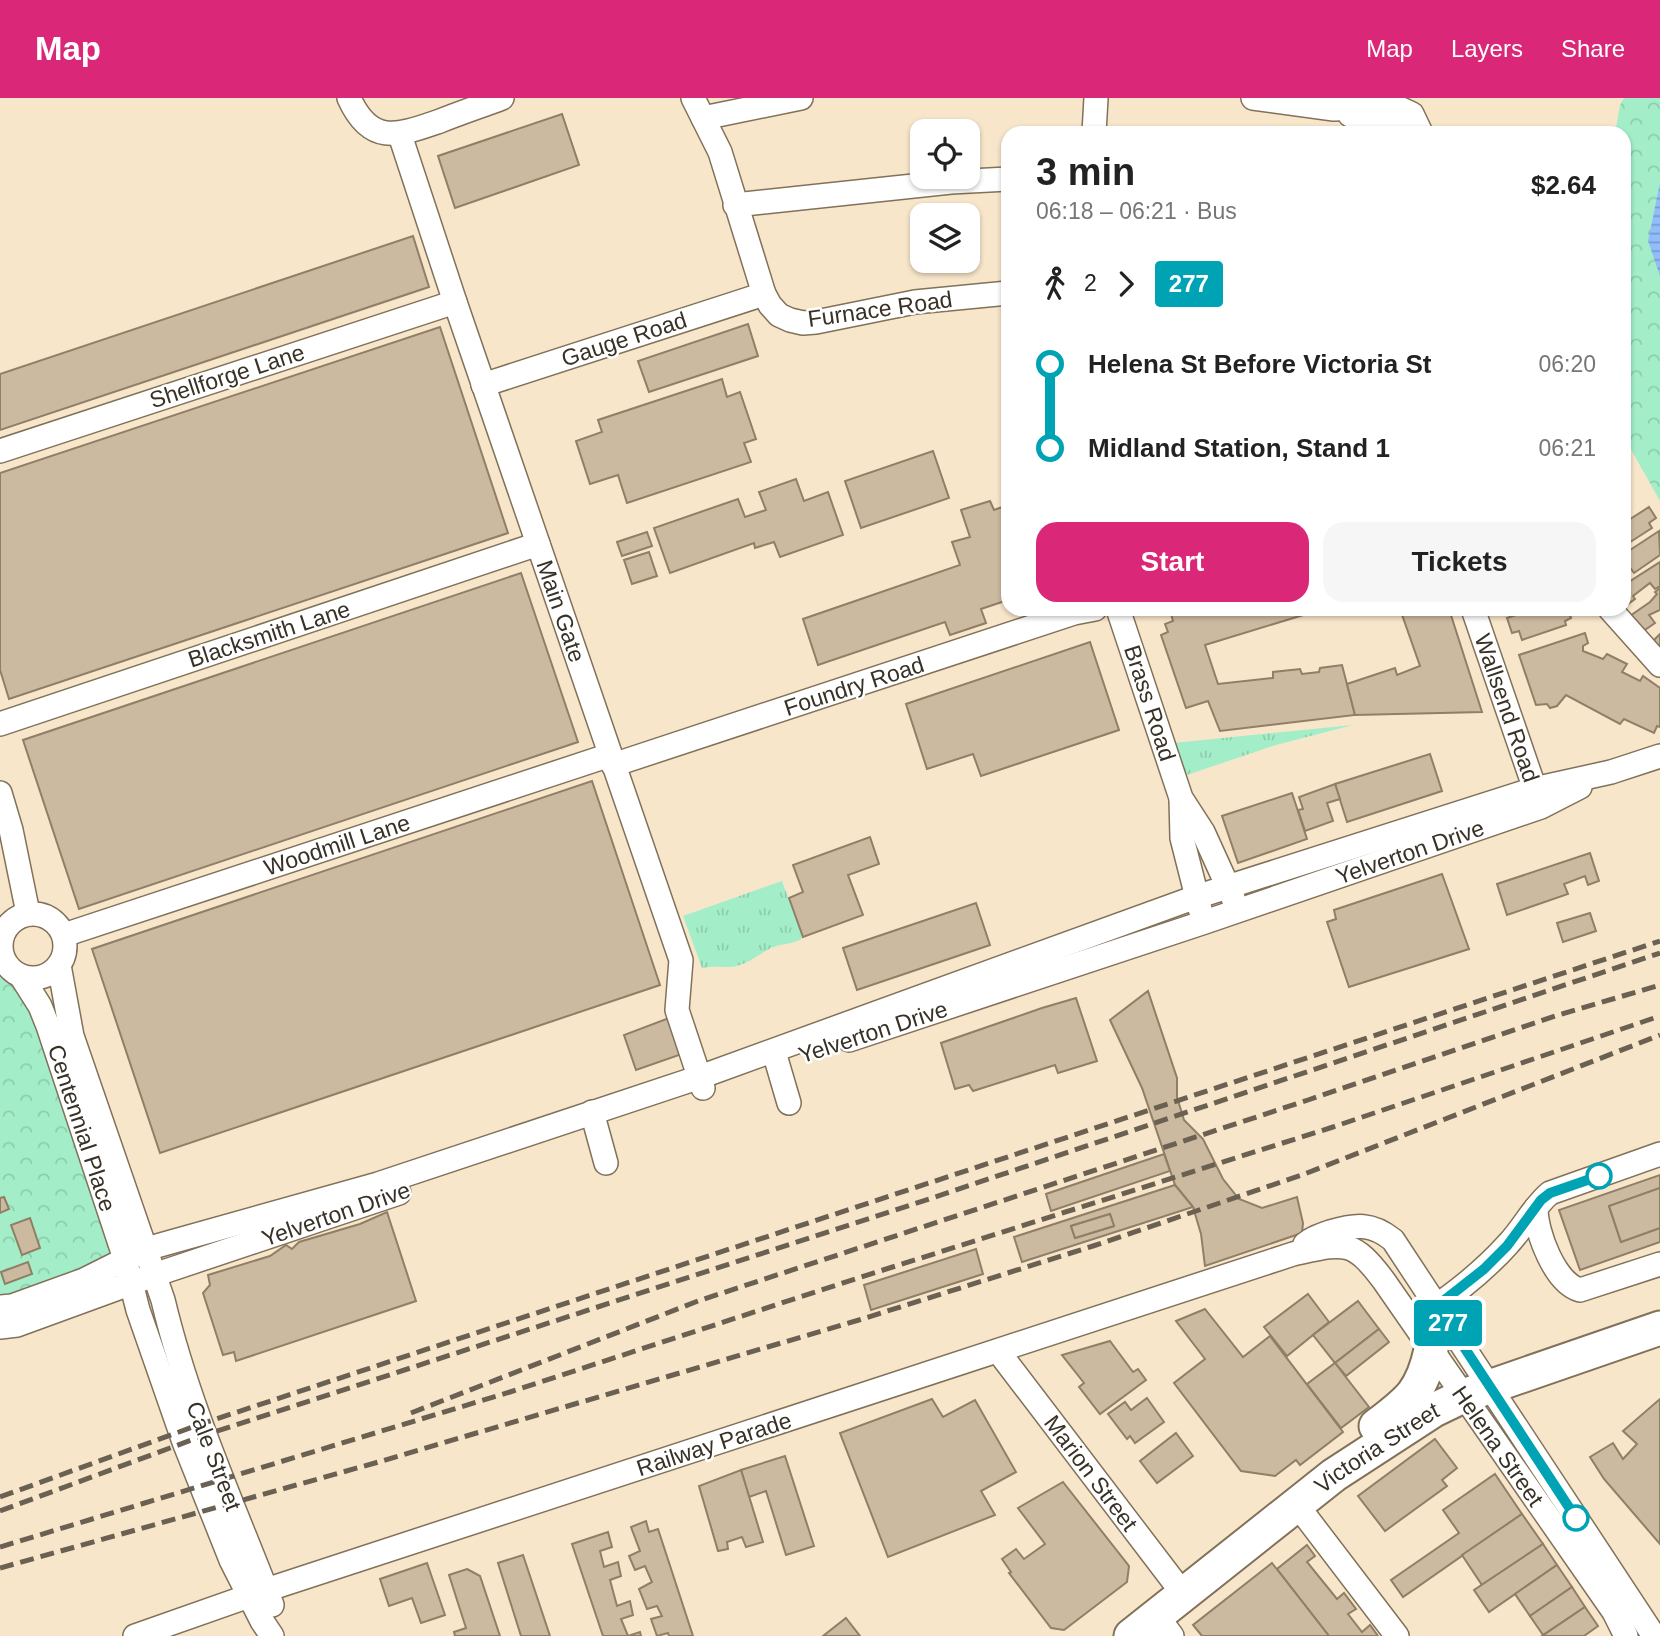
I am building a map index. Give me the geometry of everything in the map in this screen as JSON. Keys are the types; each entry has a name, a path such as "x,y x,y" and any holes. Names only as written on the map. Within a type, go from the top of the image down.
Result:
{"highway":[{"name":"Victoria Street","path":"1131,1636 1164,1626 1184,1595 1334,1475 1418,1420 1476,1391 1660,1328"},
{"path":"1334,1475 1352,1447 1418,1390 1431,1350"}],"street":[{"path":"349,98 361,120 377,131 400,135 502,98"},
{"path":"764,294 720,152 698,108 801,98"},
{"path":"1094,126 1096,98"},
{"path":"1253,98 1334,109 1382,106 1404,109 1412,114 1418,126"},
{"path":"1334,109 1389,126"},
{"name":"Main Gate","path":"400,135 681,960 677,1010 702,1083"},
{"path":"735,205 951,182 1001,179"},
{"name":"Furnace Road","path":"764,294 779,315 803,323 915,302 1001,294"},
{"name":"Gauge Road","path":"483,385 764,294"},
{"name":"Shellforge Lane","path":"0,451 455,302"},
{"name":"Blacksmith Lane","path":"0,724 538,544"},
{"name":"Foundry Road","path":"611,760 1069,616"},
{"name":"Brass Road","path":"1120,616 1181,798 1203,832 1238,911"},
{"name":"Wallsend Road","path":"1475,616 1538,798"},
{"path":"1616,616 1660,665"},
{"name":"Yelverton Drive","path":"0,1307 12,1306 84,1280 135,1254 593,1118 1205,922 1538,798 1660,756"},
{"name":"Woodmill Lane","path":"64,935 611,760"},
{"path":"0,793 12,830 28,914"},
{"name":"Brass Road","path":"1181,798 1182,838 1205,922"},
{"name":"Yelverton Drive","path":"776,1058 1196,897 1538,798"},
{"path":"28,914 54,920 64,935 64,956 60,965 42,977 12,975 1,951 2,934 17,917 28,914"},
{"name":"Centennial Place","path":"60,965 72,1036 135,1254 131,1285"},
{"name":"Centennial Place","path":"12,975 40,1006 135,1254 154,1275"},
{"path":"776,1058 789,1103"},
{"path":"593,1118 606,1163"},
{"name":"Yelverton Drive","path":"0,1326 17,1325 154,1275 320,1220 593,1118"},
{"path":"1413,1322 1484,1269 1507,1246 1550,1193 1660,1154"},
{"path":"1536,1208 1536,1221 1556,1269 1571,1287 1580,1290 1660,1264"},
{"name":"Railway Parade","path":"1293,1254 1308,1240 1354,1225 1377,1228 1393,1240"},
{"name":"Helena Street","path":"1393,1240 1437,1306 1476,1391 1614,1612 1626,1636"},
{"name":"Railway Parade","path":"135,1636 258,1593 1293,1254 1341,1247 1356,1250 1367,1258"},
{"name":"Helena Street","path":"1367,1258 1431,1350 1476,1391 1654,1636"},
{"path":"1384,1281 1409,1264"},
{"name":"Cale Street","path":"154,1275 173,1345 272,1636"},
{"name":"Cale Street","path":"131,1285 152,1355 231,1560 258,1593 279,1636"},
{"name":"Marion Street","path":"998,1351 1184,1595"},
{"path":"1297,1505 1397,1636"}],"green space":[{"path":"1624,98 1660,98 1660,501 1631,449 1631,126 1616,126"},
{"path":"1353,725 1276,745 1175,779 1163,744"},
{"path":"782,881 803,938 771,948 741,965 702,968 683,916"},
{"path":"0,974 16,974 125,1259 0,1307"}],"water":[{"path":"1660,183 1660,276 1648,241"}],"building":[{"path":"562,114 579,165 455,208 438,156"},
{"path":"413,236 429,287 0,430 0,374"},
{"path":"748,324 758,356 649,392 638,361"},
{"path":"440,327 508,533 9,699 0,670 0,473"},
{"path":"722,379 727,397 740,392 756,439 744,443 751,462 627,503 618,475 590,484 576,441 602,432 598,420"},
{"path":"933,451 949,498 861,528 845,481"},
{"path":"796,479 804,501 828,492 843,535 780,557 774,542 755,548 754,543 670,573 654,528 738,499 745,517 766,510 759,492"},
{"path":"990,501 994,510 1001,508 1001,602 981,609 986,623 950,635 945,622 818,665 803,619 960,565 952,542 970,537 961,510"},
{"path":"1649,507 1656,518 1649,523 1652,528 1631,542 1631,519"},
{"path":"1659,531 1660,555 1634,573 1631,569 1631,549"},
{"path":"647,532 652,546 622,556 617,542"},
{"path":"649,552 657,576 632,584 624,560"},
{"path":"1660,562 1660,586 1655,589 1650,583 1633,596 1635,599 1631,602 1631,581"},
{"path":"521,573 578,742 79,909 23,740"},
{"path":"1660,588 1660,610 1649,615 1655,623 1642,632 1630,616 1650,602 1657,594 1655,592"},
{"path":"1172,616 1300,616 1205,645 1218,684 1273,678 1273,672 1300,669 1302,674 1342,665 1355,715 1220,731 1208,701 1186,708 1161,635 1168,632 1165,624 1173,621"},
{"path":"1402,616 1451,616 1482,712 1355,715 1347,684 1395,668 1397,675 1420,666"},
{"path":"1507,618 1571,618 1565,621 1566,625 1522,640 1519,631 1512,633"},
{"path":"1585,633 1588,643 1583,646 1583,651 1603,659 1607,654 1627,664 1622,672 1640,681 1643,676 1660,688 1660,727 1657,726 1654,733 1624,719 1620,724 1566,695 1557,706 1550,708 1547,704 1536,705 1519,655"},
{"path":"1660,634 1660,650 1652,642"},
{"path":"1090,642 1119,730 981,776 973,754 927,769 906,704"},
{"path":"1430,754 1442,791 1347,822 1335,784"},
{"path":"592,781 660,985 160,1153 92,949"},
{"path":"1335,784 1340,799 1327,803 1333,821 1305,831 1298,810 1303,809 1299,797"},
{"path":"1292,793 1307,839 1238,863 1222,816"},
{"path":"870,837 879,864 848,875 863,915 803,937 789,898 803,892 793,865"},
{"path":"1590,853 1599,881 1588,885 1585,876 1564,884 1568,894 1507,915 1497,884"},
{"path":"1442,874 1469,949 1349,987 1327,922 1336,919 1334,910"},
{"path":"976,903 990,945 857,990 843,948"},
{"path":"1590,913 1596,931 1563,942 1557,923"},
{"path":"1148,991 1177,1078 1177,1097 1184,1120 1203,1139 1223,1179 1239,1199 1262,1208 1297,1197 1303,1223 1302,1233 1205,1266 1201,1234 1193,1207 1175,1185 1142,1088 1110,1020"},
{"path":"1076,998 1097,1061 1058,1073 1055,1065 973,1091 969,1085 955,1089 941,1043"},
{"path":"669,1018 682,1054 636,1070 624,1035"},
{"path":"1164,1154 1170,1171 1051,1211 1046,1194"},
{"path":"1660,1175 1660,1188 1609,1206 1621,1242 1660,1228 1660,1242 1580,1270 1559,1210"},
{"path":"1175,1185 1193,1207 1022,1262 1014,1237","holes":["1110,1214 1114,1226 1075,1238 1071,1226"]},
{"path":"1660,1188 1660,1228 1621,1242 1609,1206"},
{"path":"4,1197 9,1209 0,1213 0,1198"},
{"path":"387,1212 416,1301 236,1361 234,1352 223,1355 203,1293 210,1285 208,1275 270,1256 286,1245 292,1249 299,1242 360,1224"},
{"path":"1110,1214 1114,1226 1075,1238 1071,1226"},
{"path":"30,1218 40,1248 22,1255 11,1225"},
{"path":"976,1249 983,1274 871,1310 864,1285"},
{"path":"28,1262 32,1274 5,1284 1,1272"},
{"path":"1308,1294 1329,1322 1287,1356 1264,1327"},
{"path":"1358,1301 1379,1329 1335,1363 1313,1335"},
{"path":"1205,1309 1243,1357 1270,1336 1343,1432 1300,1465 1296,1460 1275,1476 1241,1471 1174,1383 1205,1359 1176,1321"},
{"path":"1379,1329 1389,1342 1346,1376 1335,1363"},
{"path":"1110,1341 1133,1372 1138,1369 1146,1380 1100,1414 1079,1387 1084,1383 1062,1355"},
{"path":"1335,1363 1369,1407 1341,1428 1307,1384"},
{"path":"1147,1398 1164,1422 1135,1443 1130,1436 1127,1439 1108,1414 1125,1402 1131,1410"},
{"path":"932,1399 943,1417 975,1400 1016,1472 981,1491 995,1515 888,1557 840,1433"},
{"path":"1660,1399 1660,1544 1604,1479 1590,1457 1613,1443 1623,1459 1637,1444 1623,1431"},
{"path":"1176,1433 1193,1456 1157,1483 1140,1461"},
{"path":"1435,1439 1457,1468 1442,1480 1447,1486 1385,1531 1358,1496"},
{"path":"785,1456 814,1546 786,1555 766,1491 749,1497 741,1470"},
{"path":"741,1470 763,1542 746,1547 742,1537 727,1542 728,1549 718,1551 699,1486"},
{"path":"1495,1474 1522,1514 1403,1597 1391,1580 1459,1533 1443,1510"},
{"path":"1063,1482 1129,1566 1127,1582 1064,1630 1051,1628 1009,1573 1011,1572 1002,1559 1016,1549 1024,1559 1045,1544 1018,1508"},
{"path":"1522,1514 1543,1544 1482,1585 1462,1555"},
{"path":"646,1521 649,1532 658,1529 693,1636 669,1636 668,1633 657,1636 651,1619 662,1616 657,1606 647,1609 639,1589 652,1582 645,1566 635,1570 629,1556 640,1551 631,1527"},
{"path":"608,1532 612,1547 600,1551 604,1567 618,1562 621,1576 610,1580 617,1606 630,1601 633,1615 621,1619 628,1636 603,1636 572,1544"},
{"path":"1543,1544 1557,1565 1489,1612 1474,1590"},
{"path":"1307,1545 1315,1556 1307,1562 1337,1599 1344,1593 1356,1609 1348,1614 1362,1632 1370,1625 1378,1636 1329,1636 1277,1569"},
{"path":"523,1555 550,1636 521,1636 498,1563"},
{"path":"427,1563 445,1615 421,1623 412,1598 389,1606 380,1579"},
{"path":"1272,1563 1329,1636 1202,1636 1193,1625"},
{"path":"1557,1565 1572,1587 1530,1616 1515,1594"},
{"path":"467,1569 480,1576 500,1636 455,1636 454,1632 466,1628 449,1575"},
{"path":"1572,1587 1585,1607 1543,1635 1530,1616"},
{"path":"1585,1607 1598,1626 1584,1636 1542,1636"},
{"path":"846,1618 860,1636 823,1636"}],"railway":[{"path":"0,1497 201,1424 1660,941"},
{"path":"0,1511 205,1435 932,1198 1660,953"},
{"path":"411,1413 698,1301 1555,1016 1660,985"},
{"path":"0,1547 510,1392 1333,1127 1660,1016"},
{"path":"0,1568 375,1463 859,1320 1093,1246 1302,1175 1660,1035"}],"bus line":[{"name":"277","path":"1576,1518 1437,1306 1484,1269 1507,1246 1541,1200 1550,1193 1599,1176"}]}
